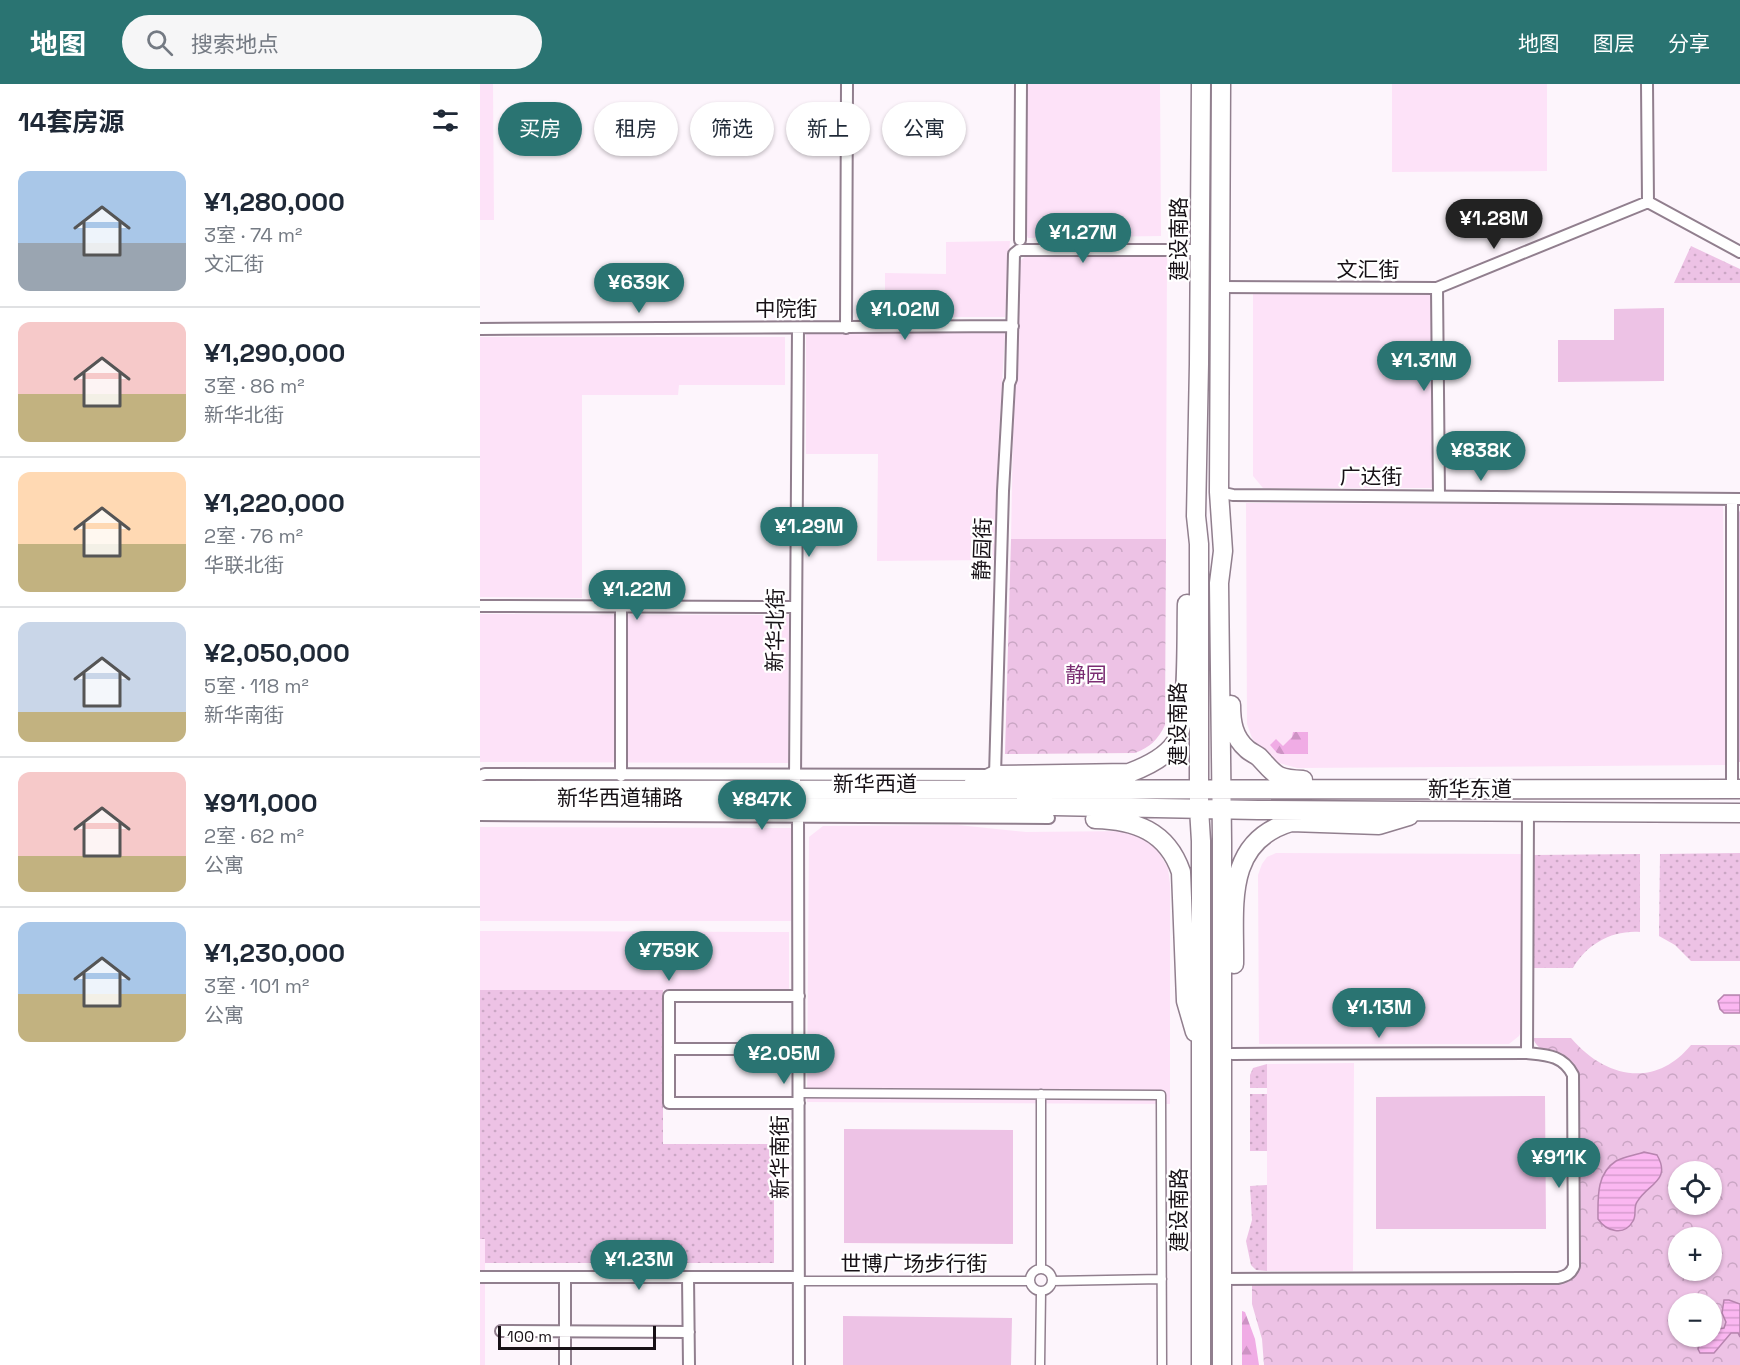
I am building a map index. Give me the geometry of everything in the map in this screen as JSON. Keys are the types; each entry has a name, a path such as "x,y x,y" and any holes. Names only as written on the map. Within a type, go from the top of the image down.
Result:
{"main road":[{"name":"建设南路","path":"1201,84 1196,516 1199,544 1201,841 1201,1365"},
{"name":"建设南路","path":"1221,84 1219,492 1223,550 1220,583 1222,1365"},
{"path":"968,788 995,775 1129,773 1148,766 1175,744 1184,719 1188,575 1196,516"},
{"path":"1223,550 1232,599 1231,717 1234,733 1241,743 1257,755 1271,772 1281,778 1364,781 1394,789"},
{"name":"新华西道","path":"480,806 968,788 1199,789"},
{"name":"新华东道","path":"1199,789 1736,789"},
{"name":"新华西道","path":"480,790 796,796 1009,806 1199,808"},
{"path":"1009,806 1048,818 1117,820 1133,823 1161,839 1177,859 1181,872 1186,1001 1201,1051"},
{"name":"新华东道","path":"1199,808 1740,813"},
{"path":"1222,1084 1232,1054 1236,885 1240,867 1248,850 1279,825 1291,822 1379,825 1427,811"}],"street":[{"path":"846,328 847,84"},
{"path":"1020,240 1021,84"},
{"path":"1647,84 1648,202 1740,252"},
{"name":"文汇街","path":"1220,287 1437,288 1648,202"},
{"path":"1013,326 1014,254 1019,250 1200,250"},
{"path":"1437,288 1439,496"},
{"name":"中院街","path":"480,329 1013,326"},
{"name":"静园街","path":"995,775 1003,491 1013,326"},
{"name":"新华北街","path":"796,796 794,607 798,328"},
{"name":"广达街","path":"1219,492 1233,495 1736,499"},
{"path":"1736,499 1736,789"},
{"path":"480,606 794,607"},
{"path":"621,607 621,776"},
{"name":"新华西道辅路","path":"480,776 484,774 621,776 796,796 1048,818"},
{"name":"新华西道辅路","path":"480,815 796,796 995,775"},
{"name":"新华南街","path":"796,796 799,996 799,1365"},
{"path":"1527,1053 1528,811"},
{"path":"799,996 669,996 669,1103 1041,1094 1161,1095 1162,1365"},
{"path":"669,1049 799,1049"},
{"path":"1222,1279 1565,1277 1574,1266 1573,1075 1569,1066 1560,1059 1527,1053 1232,1054"},
{"path":"1041,1094 1041,1269"},
{"path":"1041,1269 1050,1274 1052,1281 1050,1287 1041,1292 1034,1290 1029,1281 1032,1272 1041,1269"},
{"path":"480,1276 799,1279"},
{"path":"565,1277 565,1365"},
{"path":"688,1277 689,1365"},
{"name":"世博广场步行街","path":"799,1279 1029,1281"},
{"path":"1052,1281 1162,1279"},
{"path":"1041,1292 1041,1365"},
{"path":"501,1331 689,1332"}],"shaded area":[{"path":"480,84 493,84 494,220 480,220"},
{"path":"1025,84 1160,84 1161,236 1028,238 1024,228"},
{"path":"1392,84 1547,84 1547,171 1392,172"},
{"path":"1010,241 1005,317 885,317 885,273 946,274 946,242"},
{"path":"1167,253 1166,539 1011,539 1014,376 1020,261 1028,254"},
{"path":"1253,292 1435,292 1435,488 1263,488 1253,476"},
{"path":"806,333 1005,333 999,434 997,560 877,561 878,454 806,454"},
{"path":"480,337 785,337 785,385 679,385 678,395 582,395 582,598 480,597"},
{"path":"1246,503 1723,505 1726,765 1297,768 1279,763 1262,750 1252,738 1247,724"},
{"path":"480,614 789,615 788,763 480,762"},
{"path":"958,825 1026,832 1128,831 1136,832 1155,846 1168,868 1170,884 1170,1104 807,1102 809,837 823,826"},
{"path":"480,827 792,828 791,921 480,921"},
{"path":"1276,853 1521,854 1522,1029 1519,1036 1509,1044 1259,1044 1258,875 1267,857"},
{"path":"480,931 789,932 789,991 480,990"},
{"path":"1724,995 1740,995 1740,1013 1724,1013 1720,1009 1718,1001"},
{"path":"1354,1063 1353,1271 1267,1271 1267,1064"},
{"path":"1644,1152 1657,1155 1662,1171 1660,1177 1637,1202 1634,1219 1629,1226 1620,1231 1610,1229 1598,1219 1598,1195 1605,1173 1616,1161"},
{"path":"480,1239 485,1239 485,1365 480,1365"},
{"path":"1724,1300 1740,1304 1740,1337 1738,1333 1731,1333 1722,1344 1722,1328 1726,1322 1722,1313"},
{"path":"1699,1347 1719,1347 1714,1353 1700,1353"}],"green space":[{"path":"1691,246 1740,269 1740,283 1674,283"},
{"path":"1664,308 1664,381 1558,382 1558,340 1614,340 1614,309"},
{"path":"1740,510 1740,762 1739,762 1737,517"},
{"name":"静园","path":"1011,539 1166,539 1165,725 1156,739 1145,748 1135,753 1005,754"},
{"path":"1293,732 1308,732 1308,754 1281,754 1270,745 1276,739 1283,746 1292,737"},
{"path":"1740,853 1740,961 1691,961 1675,945 1659,936 1660,854"},
{"path":"1640,854 1640,932 1620,933 1601,940 1585,952 1573,968 1533,968 1533,855"},
{"path":"480,990 663,990 663,1144 774,1144 774,1263 485,1263 485,1239 480,1239"},
{"path":"1533,1038 1571,1038 1584,1052 1614,1069 1630,1073 1646,1073 1662,1068 1677,1059 1691,1045 1740,1045 1740,1365 1264,1365 1262,1339 1252,1304 1252,1285 1561,1284 1569,1281 1578,1271 1578,1073 1565,1057 1538,1046"},
{"path":"1267,1064 1267,1088 1250,1088 1250,1075 1253,1068"},
{"path":"1250,1094 1267,1094 1267,1151 1250,1151"},
{"path":"1545,1096 1546,1229 1376,1229 1376,1097"},
{"path":"844,1129 1013,1130 1013,1244 844,1243"},
{"path":"1267,1185 1267,1271 1256,1270 1251,1265 1246,1241 1252,1220 1250,1186"},
{"path":"1242,1311 1245,1312 1255,1339 1259,1365 1242,1365"},
{"path":"843,1316 1012,1318 1011,1365 843,1365"}]}
